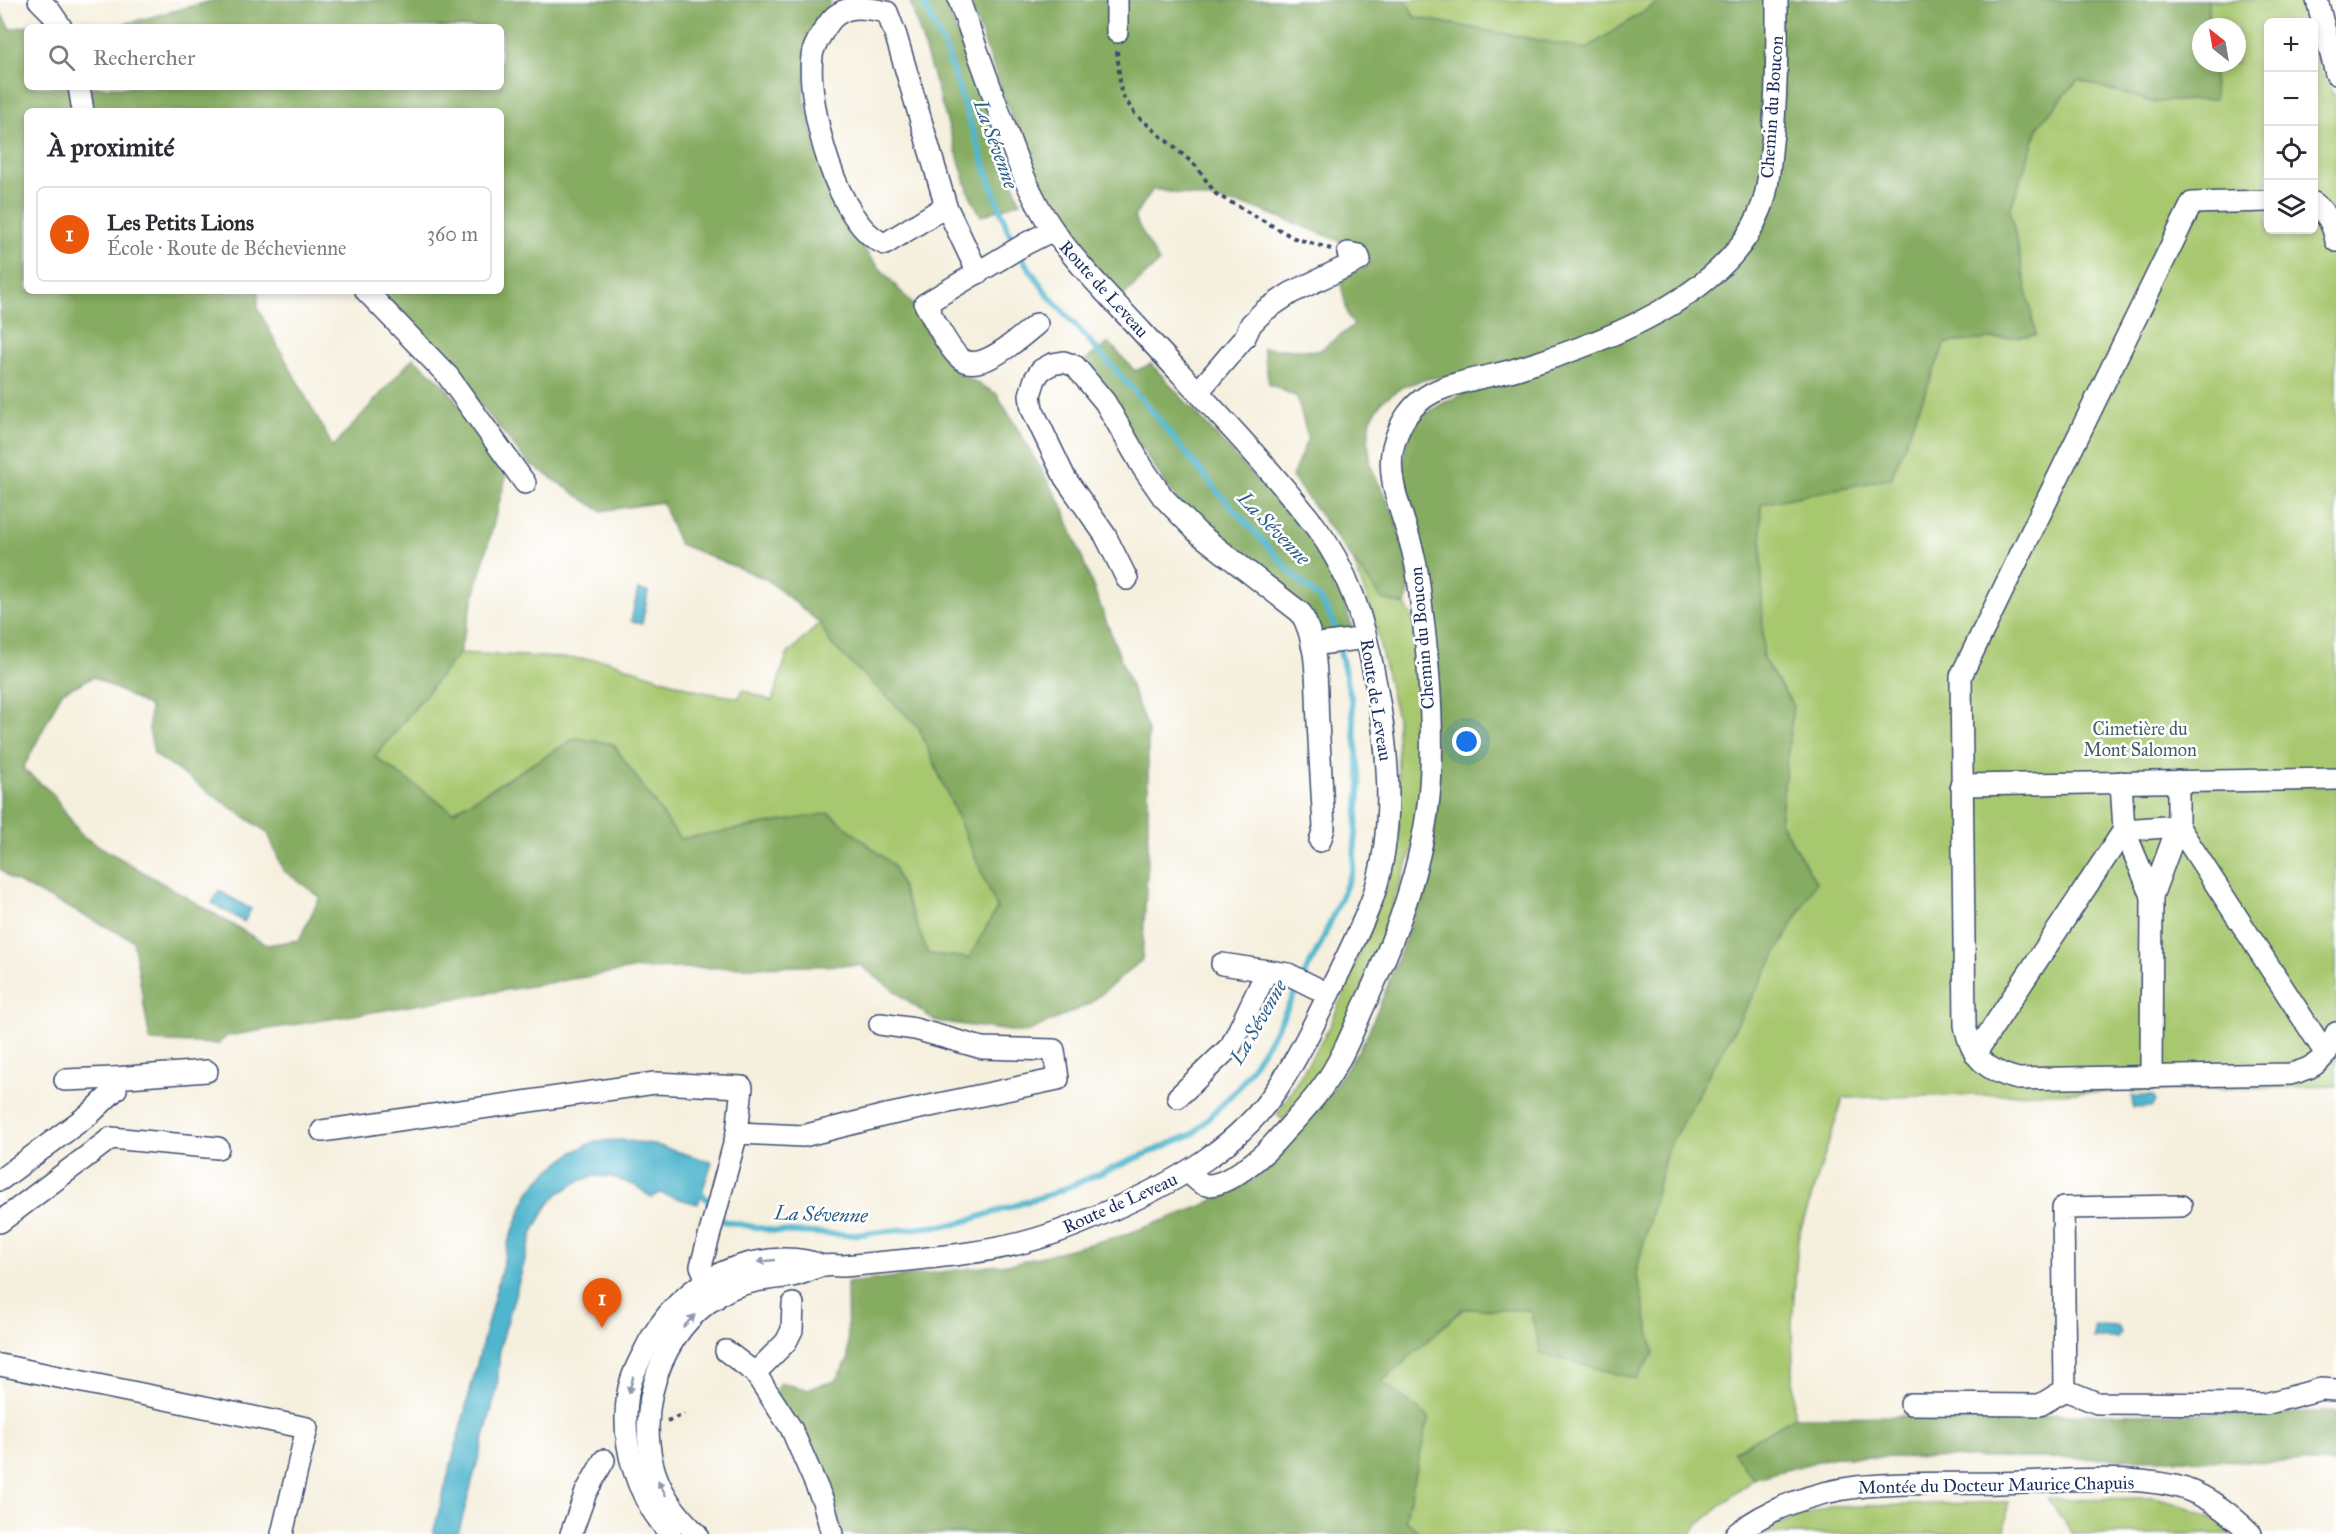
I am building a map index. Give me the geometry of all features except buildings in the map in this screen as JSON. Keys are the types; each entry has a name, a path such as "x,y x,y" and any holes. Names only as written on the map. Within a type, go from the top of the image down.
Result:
{"street":[{"path":"39,0 50,10 59,24"},
{"name":"Route de Leveau","path":"711,1290 731,1269 763,1260 807,1259 831,1266 958,1255 1025,1242 1084,1223 1189,1172 1232,1138 1262,1108 1294,1060 1319,990 1373,896 1386,834 1387,761 1383,718 1360,639 1348,580 1317,529 1198,392 1096,282 1053,230 1029,190 959,0"},
{"path":"1117,0 1117,32"},
{"name":"Chemin du Boucon","path":"1189,1172 1198,1182 1207,1185 1220,1182 1240,1172 1267,1151 1321,1089 1346,1046 1377,979 1404,911 1422,844 1431,770 1428,680 1422,604 1415,558 1392,476 1392,452 1399,427 1413,407 1433,393 1520,368 1604,339 1672,306 1715,273 1743,241 1760,212 1768,183 1775,120 1777,0"},
{"path":"2317,0 2336,74"},
{"path":"946,206 885,244 868,234 859,225 841,196 828,158 814,97 812,55 825,29 837,14 855,7 886,12 896,36 946,206 978,273"},
{"path":"80,90 82,108"},
{"path":"2264,201 2192,203 1961,676 1965,1025 1968,1041 1976,1054 1996,1074 2018,1079 2290,1074 2308,1070 2326,1054 2336,1033"},
{"path":"2318,207 2324,211 2332,224 2336,241"},
{"path":"1037,324 987,361 971,363 960,359 925,304 1006,255 1053,230"},
{"path":"1198,392 1245,337 1251,324 1264,311 1291,292 1360,260 1358,255 1348,253"},
{"path":"369,294 448,376 525,483"},
{"path":"1127,579 1105,535 1065,478 1032,409 1030,394 1035,379 1041,370 1052,364 1064,362 1075,366 1105,402 1143,468 1163,497 1198,533 1301,613 1311,635 1320,645 1316,685 1324,828 1320,841"},
{"path":"1320,645 1360,639"},
{"path":"1961,785 2336,779"},
{"path":"2151,1077 2152,896 2178,826 2178,781"},
{"path":"2121,782 2124,830 2152,896"},
{"path":"2124,830 2178,826"},
{"path":"2178,826 2326,1054"},
{"path":"1976,1054 2124,830"},
{"path":"1222,964 1278,973 1319,990"},
{"path":"1178,1097 1231,1046 1278,973"},
{"path":"737,1133 803,1136 882,1116 1058,1079 1054,1050 982,1048 915,1029 880,1024"},
{"path":"65,1080 207,1071"},
{"path":"0,1180 91,1113 116,1089 114,1078"},
{"path":"322,1131 655,1083 742,1087 737,1133 727,1163 701,1266 711,1290"},
{"path":"0,1222 111,1138 218,1148"},
{"path":"2065,1390 2063,1208 2181,1206"},
{"path":"670,1534 645,1501 636,1480 626,1425 628,1392 634,1373 658,1326 676,1304 711,1290"},
{"path":"697,1534 670,1503 658,1479 651,1460 649,1424 655,1382 662,1359 674,1338 711,1290"},
{"path":"755,1373 786,1342 792,1330 793,1304"},
{"path":"726,1351 755,1373 791,1428 823,1501 832,1534"},
{"path":"0,1365 307,1428 282,1534"},
{"path":"2065,1390 2097,1403 2265,1404 2321,1389 2336,1390"},
{"path":"1911,1404 2040,1405 2065,1390"},
{"path":"571,1534 586,1492 604,1460"},
{"name":"Montée du Docteur Maurice Chapuis","path":"1736,1534 1773,1511 1809,1498 1856,1487 2105,1480 2177,1486 2223,1509 2252,1534"}],"path":[{"path":"1117,32 1121,93 1142,122 1195,165 1216,194 1294,238 1348,253"},
{"path":"672,1421 684,1413"}],"green space":[{"path":"215,0 831,0 809,52 803,94 833,205 869,256 920,313 953,370 997,394 1062,505 1148,731 1148,854 1142,960 1089,1004 1025,1033 935,1021 860,965 633,969 227,1036 218,1044 150,1041 133,940 11,879 0,869 0,11 10,29 24,27 24,90 69,90 71,108 24,108 24,294 258,294 258,309 333,447 413,358 445,385 502,466 506,477 459,653 375,757 453,812 576,738 613,744 680,839 829,813 893,865 928,954 969,958 997,908 918,726 831,644 820,623 766,579 679,544 662,502 601,511 527,462 443,359 380,294 504,294 504,108 94,108 89,90 504,90 504,24 124,24","holes":["94,677 150,707 149,728 154,754 268,833 283,870 320,897 299,940 267,945 82,836 52,793 23,769 62,692"]},
{"path":"908,0 945,0 1020,202 981,216 969,193"},
{"path":"969,0 1406,0 1414,17 1586,49 1662,0 2208,0 2209,18 2192,18 2192,72 2213,72 2215,99 2152,102 2078,80 2039,125 2010,210 2036,335 1945,343 1891,478 1761,504 1763,659 1793,705 1780,822 1816,882 1667,1150 1636,1272 1654,1353 1636,1379 1541,1354 1530,1310 1462,1309 1382,1382 1429,1417 1405,1520 1421,1534 843,1534 834,1499 810,1442 774,1395 780,1383 807,1389 835,1381 848,1360 847,1283 1016,1263 1124,1235 1202,1206 1255,1179 1281,1154 1332,1090 1365,1040 1420,899 1432,853 1438,775 1412,511 1403,465 1412,429 1426,413 1449,400 1477,389 1488,370 1427,379 1404,386 1382,401 1371,419 1368,441 1371,467 1396,519 1411,585 1405,605 1382,599 1292,477 1308,438 1297,397 1269,384 1263,348 1319,351 1354,325 1348,316 1340,279 1370,265 1366,251 1253,207 1153,189 1134,217 1159,262 1123,296 1084,253 1031,171"},
{"path":"1406,0 1662,0 1586,49 1414,17"},
{"name":"Cimetière du Mont Salomon","path":"2208,0 2307,0 2309,18 2264,18 2264,234 2318,234 2318,64 2336,101 2336,1086 1843,1098 1798,1238 1792,1324 1794,1417 1733,1452 1753,1479 1697,1526 1691,1534 1421,1534 1405,1520 1428,1417 1381,1382 1463,1309 1531,1310 1654,1353 1636,1272 1667,1150 1816,882 1780,822 1793,705 1763,659 1761,503 1891,478 1945,343 2036,335 2010,210 2039,125 2078,80 2152,102 2214,99 2212,72 2246,72 2246,18 2209,18"},
{"path":"1109,343 1135,371 1151,364 1318,547 1340,591 1353,630 1323,635 1298,603 1185,512 1083,362"},
{"path":"1353,560 1382,599 1405,605 1413,619 1425,753 1415,841 1386,926 1346,1030 1312,1083 1283,1120 1277,1115 1330,1027 1390,875 1399,830 1397,718 1373,616"},
{"path":"820,623 831,644 918,726 997,908 969,958 928,954 893,865 829,814 680,839 613,744 575,738 453,812 375,757 459,653 606,660 698,691 739,698 743,690 772,701 787,655"},
{"path":"2336,1412 2336,1464 2183,1459 1834,1457 1753,1479 1733,1452 1794,1417"},
{"path":"2155,1498 2206,1515 2216,1520 2232,1534 2073,1534 2048,1499"},
{"path":"2008,1502 2005,1534 1762,1534 1780,1523 1829,1507"}],"water":[{"path":"638,590 648,592 642,624 631,621"},
{"path":"219,891 251,909 244,922 212,903"},
{"path":"2132,1096 2153,1096 2156,1101 2153,1107 2133,1108"},
{"path":"621,1140 653,1144 712,1162 698,1204 659,1193 652,1198 636,1186 612,1177 594,1176 579,1181 559,1193 547,1206 533,1232 500,1347 497,1389 458,1534 433,1534 509,1240 530,1190 547,1172 574,1152 595,1141"},
{"path":"2094,1325 2118,1326 2121,1333 2117,1338 2094,1338"}],"waterway":[{"name":"La Sévenne","path":"719,1216 723,1221 775,1231 851,1235 957,1224 1054,1193 1193,1134 1239,1087 1278,1026 1322,941 1353,870 1360,782 1351,698 1333,621 1320,599 1290,571 1218,492 1140,397 1048,295 1024,261 1008,230 946,51 922,0"},
{"name":"La Sévenne","path":"697,1187 711,1205"}],"place":[{"name":"Les Petits Lions","path":"602,1328"}]}
